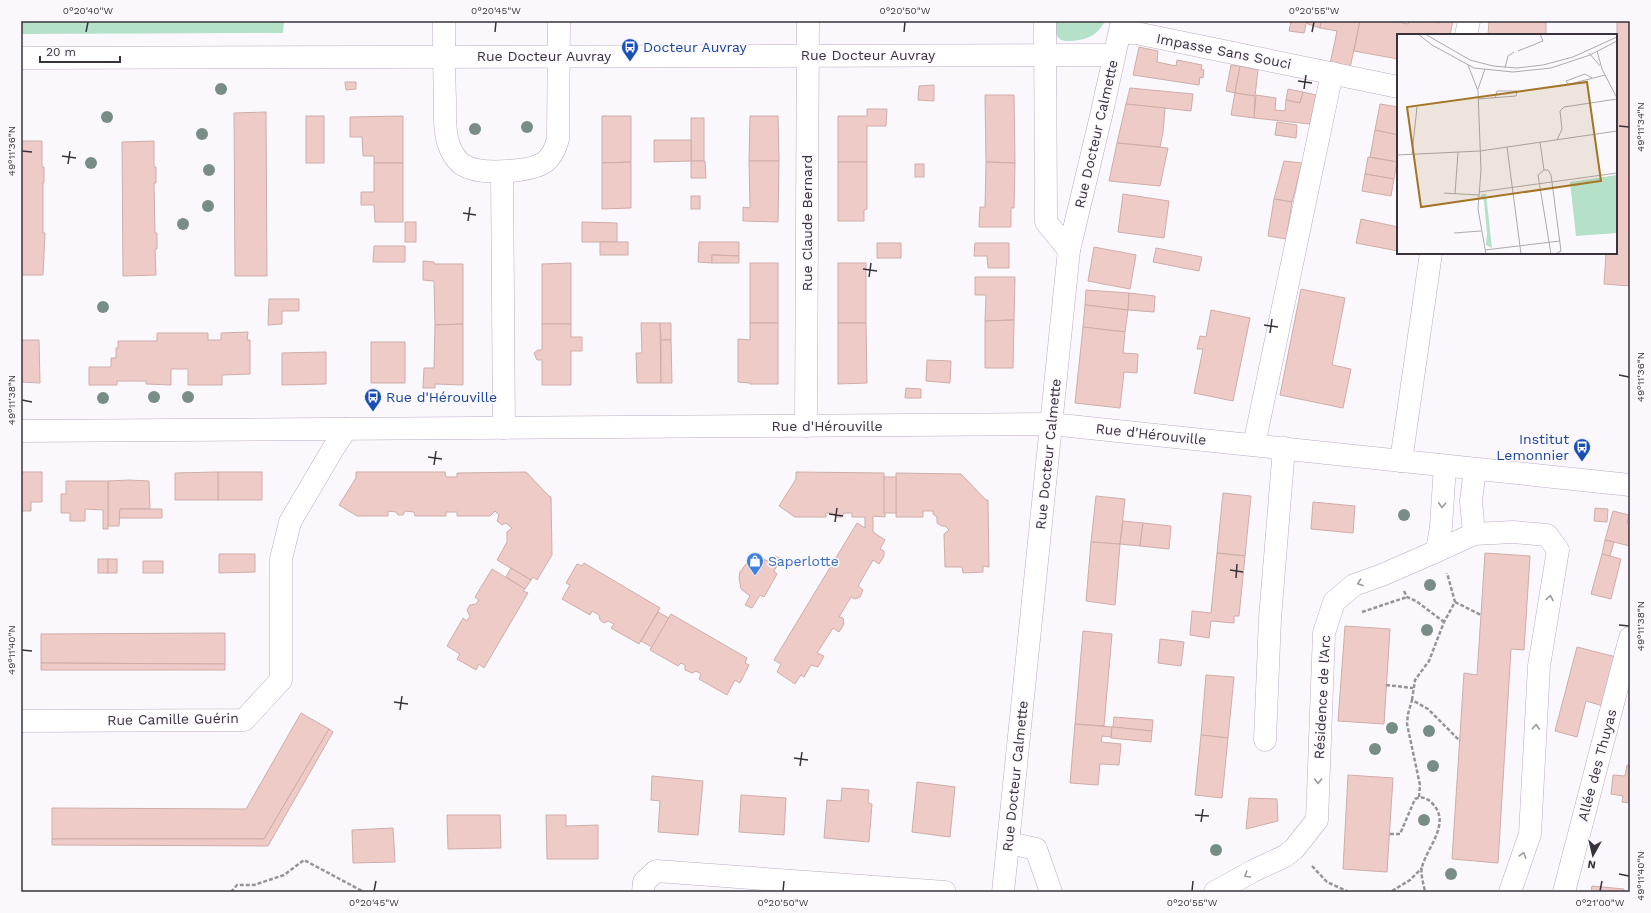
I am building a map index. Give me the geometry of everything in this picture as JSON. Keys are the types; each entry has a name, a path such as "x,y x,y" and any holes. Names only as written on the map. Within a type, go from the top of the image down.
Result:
{"street":[{"path":"444,21 445,117 448,145 452,153 462,164 478,170 502,172 530,168 546,162 555,152 558,139 559,21"},
{"name":"Rue Claude Bernard","path":"806,426 808,21"},
{"path":"1045,21 1046,222 1070,250"},
{"path":"1466,34 1469,21"},
{"name":"Rue Docteur Calmette","path":"1003,892 1070,250 1121,27"},
{"name":"Impasse Sans Souci","path":"1121,27 1136,34 1397,87"},
{"name":"Rue Docteur Auvray","path":"21,58 1114,55"},
{"path":"1254,445 1332,73"},
{"path":"502,172 504,428"},
{"path":"1401,461 1431,254"},
{"name":"Rue d'Hérouville","path":"21,431 1051,424 1630,485"},
{"name":"Rue Camille Guérin","path":"21,721 244,720 281,680 281,559 290,522 346,429"},
{"path":"1265,740 1270,618 1284,448"},
{"path":"1441,550 1444,466"},
{"path":"1475,469 1471,501 1474,534 1513,532 1548,535 1558,550 1539,666 1530,834 1510,892"},
{"name":"Résidence de l'Arc","path":"1215,892 1253,871 1285,856 1294,849 1317,820 1324,633 1334,602 1354,585 1441,550 1474,534"},
{"name":"Allée des Thuyas","path":"1564,892 1630,638"},
{"path":"1009,843 1036,850 1050,892"},
{"path":"643,892 644,882 656,871 851,889 945,892"}],"path":[{"path":"1419,797 1420,785 1407,724 1408,714 1415,680 1429,661 1444,622 1455,602 1441,550"},
{"path":"1402,566 1402,588 1407,597 1416,601 1444,622"},
{"path":"1329,617 1343,619 1407,597"},
{"path":"1455,602 1481,615"},
{"path":"1386,685 1413,688"},
{"path":"1412,700 1428,709 1460,741"},
{"path":"1385,892 1392,892 1410,880 1422,868 1440,823 1439,814 1426,798 1419,797 1415,799 1411,806 1400,834 1390,834"},
{"path":"1294,849 1327,882 1349,892"},
{"path":"231,892 237,885 254,885 284,875 304,860 364,892"},
{"path":"1422,868 1425,892"}],"green space":[{"path":"21,21 284,21 283,33 21,34"},
{"path":"1054,21 1105,21 1099,30 1091,36 1082,40 1064,41 1061,40 1054,32"}],"building":[{"path":"1291,21 1308,21 1304,33 1289,31"},
{"path":"1308,21 1321,21 1320,28 1308,24"},
{"path":"1321,21 1360,21 1350,68 1330,64 1337,31 1320,28"},
{"path":"1360,21 1398,21 1408,24 1409,21 1430,21 1439,23 1440,21 1453,21 1450,34 1397,34 1397,59 1354,51"},
{"path":"1489,21 1546,21 1546,34 1488,34"},
{"path":"1617,21 1630,21 1630,286 1604,284 1606,254 1617,254"},
{"path":"1139,47 1158,51 1157,62 1176,66 1177,60 1202,65 1201,69 1204,70 1203,78 1200,77 1199,85 1133,75"},
{"path":"1231,65 1240,66 1235,93 1226,91"},
{"path":"1240,66 1258,70 1255,96 1235,93"},
{"path":"345,82 356,82 356,89 346,90"},
{"path":"934,85 934,101 918,100 919,86"},
{"path":"1130,88 1193,94 1191,111 1126,104"},
{"path":"1288,89 1303,92 1300,103 1286,100"},
{"path":"1303,92 1316,95 1310,124 1254,118 1256,95 1276,98 1275,110 1285,111 1286,100 1300,103"},
{"path":"1235,93 1255,96 1254,118 1231,115"},
{"path":"985,95 1014,95 1015,163 986,162"},
{"path":"1126,104 1165,108 1160,147 1117,143"},
{"path":"1380,104 1397,107 1397,135 1375,130"},
{"path":"867,109 887,109 886,126 867,126 867,162 838,162 838,116 867,116"},
{"path":"266,112 267,276 235,276 234,113"},
{"path":"306,116 324,116 324,163 306,163"},
{"path":"403,116 403,163 374,163 374,156 363,156 362,137 350,137 350,117"},
{"path":"602,116 631,116 631,162 602,163"},
{"path":"750,116 778,116 779,161 749,161"},
{"path":"691,118 704,118 704,161 691,161"},
{"path":"1277,122 1297,125 1296,138 1275,135"},
{"path":"1375,130 1397,135 1397,162 1370,157"},
{"path":"654,140 691,140 691,161 654,162"},
{"path":"21,141 42,141 42,167 44,167 43,233 45,233 43,275 21,275"},
{"path":"154,141 154,167 156,167 156,183 154,183 155,233 157,233 157,249 155,249 156,275 123,276 122,142"},
{"path":"1117,143 1168,148 1160,186 1109,181"},
{"path":"1368,157 1397,162 1394,179 1365,174"},
{"path":"691,161 705,161 706,178 691,178"},
{"path":"749,161 779,161 778,222 743,221 743,207 750,208"},
{"path":"1284,161 1302,163 1292,202 1274,199"},
{"path":"631,162 631,208 602,209 602,163"},
{"path":"838,162 867,162 867,209 864,210 864,221 838,221"},
{"path":"986,162 1015,163 1014,208 1011,208 1011,227 979,227 980,207 985,207"},
{"path":"374,163 403,163 403,222 375,222 374,205 361,205 361,192 374,192"},
{"path":"915,164 924,164 924,177 915,177"},
{"path":"1365,174 1394,179 1391,196 1362,191"},
{"path":"1123,194 1169,201 1164,238 1118,232"},
{"path":"691,196 700,196 700,209 691,209"},
{"path":"1274,199 1292,202 1286,239 1268,236"},
{"path":"1361,219 1397,227 1397,251 1356,243"},
{"path":"405,222 416,222 416,242 405,242"},
{"path":"582,222 617,223 617,242 582,242"},
{"path":"600,242 628,242 628,255 600,255"},
{"path":"699,242 739,242 739,256 712,255 712,263 698,262"},
{"path":"877,243 901,243 901,258 877,258"},
{"path":"975,243 1009,243 1009,268 988,268 987,256 974,256"},
{"path":"374,246 405,246 405,262 373,262"},
{"path":"1094,247 1136,255 1130,289 1088,281"},
{"path":"1156,248 1202,257 1199,271 1153,262"},
{"path":"712,255 739,256 739,263 712,263"},
{"path":"423,261 434,262 434,264 463,264 463,324 435,325 434,281 423,280"},
{"path":"571,263 571,324 542,324 542,264"},
{"path":"750,263 778,263 778,323 750,323"},
{"path":"838,263 866,263 866,323 838,323"},
{"path":"975,277 1015,277 1014,320 985,321 986,295 975,295"},
{"path":"1301,289 1345,298 1332,365 1351,369 1343,408 1280,395"},
{"path":"1086,290 1129,293 1128,310 1085,305"},
{"path":"1129,293 1155,296 1154,312 1128,310"},
{"path":"269,299 299,299 299,311 282,311 282,324 268,325"},
{"path":"1085,305 1128,310 1125,332 1083,327"},
{"path":"1211,310 1250,318 1233,401 1194,393 1203,349 1197,349 1200,336 1206,337"},
{"path":"1014,320 1013,368 985,368 985,321"},
{"path":"641,323 660,323 661,383 637,383 636,353 642,353"},
{"path":"660,323 671,323 671,340 661,340"},
{"path":"750,323 778,323 778,384 750,384 738,382 738,339 750,340"},
{"path":"838,323 866,323 867,383 838,384"},
{"path":"463,324 463,385 435,384 435,388 423,388 424,368 434,368 435,325"},
{"path":"542,324 571,324 571,337 582,337 582,351 571,351 571,385 542,385 542,360 537,360 534,353 538,350 542,350"},
{"path":"1083,327 1125,332 1123,353 1138,354 1137,373 1124,372 1120,408 1075,403"},
{"path":"248,332 247,340 250,340 250,374 222,375 222,385 188,385 188,369 171,369 171,385 146,384 146,381 117,381 117,385 89,385 89,367 111,367 111,358 116,358 118,341 157,341 157,333 208,333 208,340 221,340 221,333"},
{"path":"21,340 39,340 40,383 21,382"},
{"path":"661,340 671,340 672,383 661,383"},
{"path":"371,342 405,342 405,383 371,383"},
{"path":"326,352 326,384 282,385 282,353"},
{"path":"927,360 951,361 950,383 926,381"},
{"path":"906,388 921,389 921,398 905,398"},
{"path":"21,472 42,472 42,502 31,502 31,511 21,511"},
{"path":"218,472 262,472 262,500 218,500"},
{"path":"218,472 218,500 175,500 175,473"},
{"path":"356,472 445,472 446,477 457,477 457,473 526,472 551,497 552,555 537,580 533,577 531,580 497,560 507,542 507,532 512,528 506,523 502,525 497,521 499,515 495,511 490,516 457,516 457,512 446,512 446,516 415,516 414,512 405,511 403,515 398,515 396,512 388,511 388,516 357,516 339,505 356,478"},
{"path":"796,472 884,473 885,517 873,516 873,532 885,540 880,549 884,551 884,556 879,564 873,560 858,586 863,590 860,597 855,599 851,597 839,617 843,618 844,624 839,632 833,628 817,653 824,656 818,667 811,665 804,677 801,675 795,684 777,672 781,664 774,660 857,523 865,528 865,517 852,517 852,513 844,513 842,517 836,517 832,513 826,513 826,517 795,517 779,506 796,479"},
{"path":"896,473 961,474 986,500 988,500 989,567 983,566 983,572 963,573 962,567 945,567 944,534 949,530 945,526 937,523 937,517 933,514 933,511 923,511 923,517 896,517"},
{"path":"884,477 896,477 896,513 884,513"},
{"path":"66,481 108,481 108,529 103,529 103,510 85,509 85,521 70,521 70,513 61,513 61,494 66,494"},
{"path":"108,481 149,481 150,509 120,509 119,526 108,526"},
{"path":"1223,493 1251,496 1245,556 1217,553"},
{"path":"1096,496 1125,499 1120,544 1091,542"},
{"path":"1313,502 1355,506 1353,533 1311,529"},
{"path":"1595,508 1608,509 1607,522 1594,521"},
{"path":"120,509 162,509 162,518 119,518"},
{"path":"1613,511 1629,515 1627,523 1630,524 1630,546 1605,540"},
{"path":"1123,521 1143,523 1140,546 1120,544"},
{"path":"1143,523 1171,526 1169,549 1140,546"},
{"path":"1605,540 1614,542 1610,556 1602,554"},
{"path":"1091,542 1120,544 1115,605 1086,601"},
{"path":"1217,553 1245,556 1239,616 1234,616 1234,623 1211,621 1209,638 1190,635 1192,611 1211,613"},
{"path":"1485,553 1530,556 1524,650 1511,649 1498,863 1452,859 1464,673 1477,675"},
{"path":"219,554 255,554 255,572 219,573"},
{"path":"1602,554 1621,559 1611,599 1591,594"},
{"path":"775,556 781,559 774,571 777,574 764,597 760,595 752,608 745,605 750,596 741,589 739,578 740,572 750,561 760,558 771,562"},
{"path":"98,559 108,559 108,573 98,573"},
{"path":"108,559 117,559 117,573 108,573"},
{"path":"143,561 163,561 163,573 143,573"},
{"path":"584,563 660,608 639,644 611,628 614,624 608,621 604,623 600,620 599,615 592,611 590,615 562,599 570,585 566,583 577,564 582,566"},
{"path":"511,568 531,580 525,589 506,577"},
{"path":"492,569 525,589 523,591 528,593 484,668 479,664 476,670 457,659 460,654 447,646 463,618 467,621 470,616 467,610 470,605 476,604 479,600 475,597"},
{"path":"658,612 669,618 652,647 641,641"},
{"path":"671,614 747,658 745,663 749,665 740,683 735,680 727,695 699,679 701,674 696,671 692,673 685,670 685,665 681,663 678,666 650,650"},
{"path":"1345,626 1390,629 1384,724 1338,721"},
{"path":"1083,631 1112,634 1104,726 1075,724"},
{"path":"225,633 225,664 41,663 41,634"},
{"path":"1160,639 1184,642 1181,666 1158,663"},
{"path":"1577,647 1616,657 1603,706 1586,701 1577,737 1555,731"},
{"path":"41,663 225,664 225,670 41,670"},
{"path":"1206,675 1234,677 1228,738 1201,735"},
{"path":"301,713 329,729 264,839 52,839 52,808 246,809"},
{"path":"1114,717 1153,720 1152,731 1113,727"},
{"path":"1075,724 1112,727 1111,737 1102,736 1101,742 1121,744 1119,765 1100,764 1098,785 1070,783"},
{"path":"1112,727 1152,731 1151,742 1111,738"},
{"path":"329,729 333,732 268,846 52,845 52,839 264,839"},
{"path":"1201,735 1228,738 1222,798 1195,795"},
{"path":"1627,765 1630,765 1630,803 1622,802 1623,796 1611,794 1613,775 1625,776"},
{"path":"1348,775 1393,778 1387,872 1343,869"},
{"path":"652,776 703,781 698,835 658,832 660,801 651,800"},
{"path":"917,782 955,787 950,837 912,832"},
{"path":"842,788 869,790 868,803 872,804 869,842 824,838 827,800 841,801"},
{"path":"741,795 786,798 784,835 739,832"},
{"path":"1249,798 1277,799 1278,821 1246,829"},
{"path":"447,815 500,815 501,848 448,849"},
{"path":"546,815 566,815 566,826 598,825 598,859 547,859"},
{"path":"393,828 395,862 353,863 352,830"},
{"path":"1592,886 1624,889 1624,892 1591,892"}],"place":[{"name":"Docteur Auvray","path":"630,62"},
{"name":"Rue d'Hérouville","path":"373,412"},
{"name":"Institut Lemonnier","path":"1582,462"},
{"name":"Saperlotte","path":"755,576"}]}
